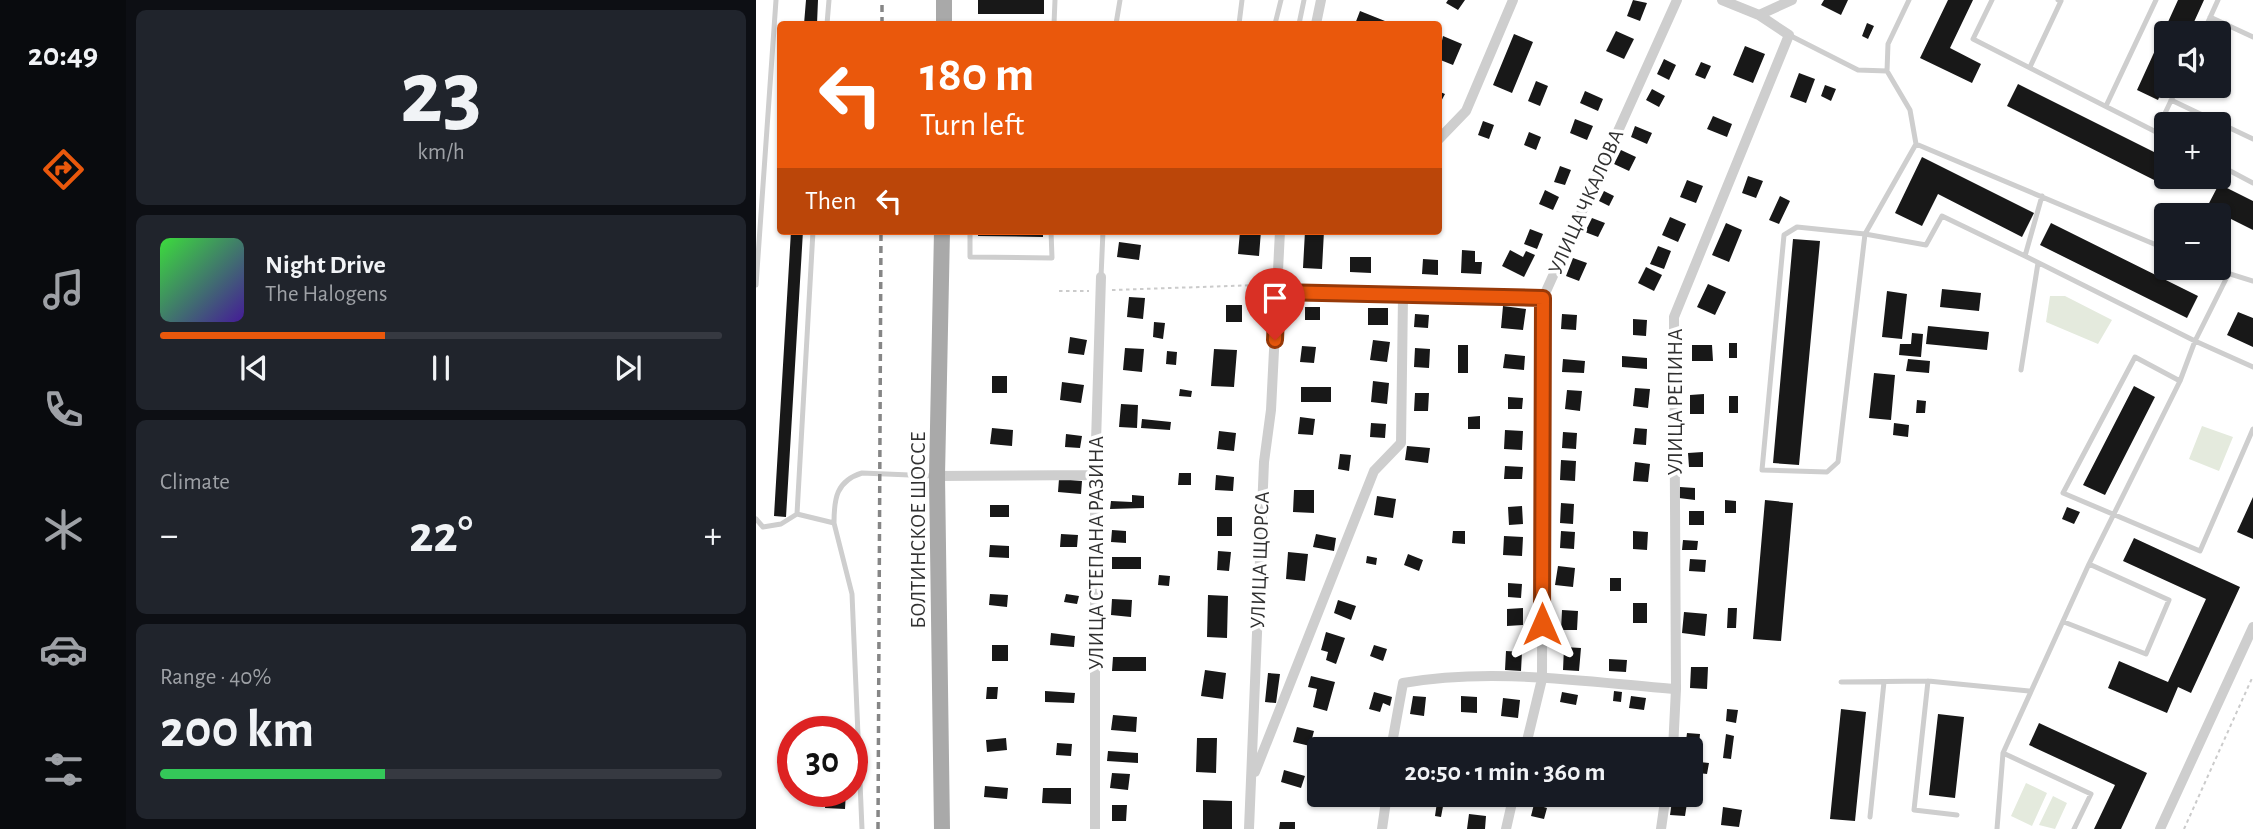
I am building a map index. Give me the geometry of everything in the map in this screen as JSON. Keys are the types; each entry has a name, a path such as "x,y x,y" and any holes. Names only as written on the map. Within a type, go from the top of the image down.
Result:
{"main road":[{"path":"944,0 944,21"},
{"name":"БОЛТИНСКОЕ ШОССЕ","path":"942,235 937,476 942,829"}],"street":[{"path":"1317,21 1321,0"},
{"path":"1442,136 1466,111 1513,0"},
{"name":"УЛИЦА ЧКАЛОВА","path":"1528,737 1542,679 1543,298 1677,0"},
{"path":"1722,0 1759,15 1789,35"},
{"path":"1759,15 1792,0"},
{"name":"УЛИЦА РЕПИНА","path":"1674,737 1676,689 1674,317 1789,35"},
{"name":"УЛИЦА ЩОРСА","path":"1249,829 1264,461 1271,410 1280,235"},
{"name":"УЛИЦА СТЕПАНА РАЗИНА","path":"1095,829 1095,475 1101,277"},
{"path":"1277,292 1543,298"},
{"path":"1252,781 1374,471 1401,443 1403,296"},
{"path":"937,476 1095,475"},
{"path":"2160,829 2253,627"},
{"path":"1393,737 1403,682 1442,676 1542,679 1676,689"},
{"path":"1382,829 1385,807"},
{"path":"1506,829 1511,807"},
{"path":"1661,829 1664,807"}],"lane":[{"path":"756,285 776,0"},
{"path":"827,21 829,0"},
{"path":"1054,21 1055,0"},
{"path":"1116,21 1120,0"},
{"path":"1239,21 1242,0"},
{"path":"1276,21 1281,0"},
{"path":"1300,21 1304,0"},
{"path":"1909,0 1888,44 1886,71 1910,110 1916,144 1865,234 1838,462 1827,472 1762,470 1784,235 1797,227 1865,234 1926,244 1942,216 2253,367"},
{"path":"1992,0 1973,39 2154,131"},
{"path":"2030,66 2061,1 2058,0"},
{"path":"2106,106 2156,0"},
{"path":"2209,21 2218,0"},
{"path":"2210,18 2253,37"},
{"path":"1789,35 1857,70 1886,71"},
{"path":"2165,112 2171,100 2253,139"},
{"path":"1916,144 2154,244"},
{"path":"2231,171 2251,181 2253,171"},
{"path":"2025,256 2042,196"},
{"path":"797,514 813,235"},
{"path":"970,235 970,257 1052,258 1051,235"},
{"path":"1101,277 1103,235"},
{"path":"2021,370 2038,263"},
{"path":"2231,276 2253,281"},
{"path":"1997,829 2003,753 2029,691 2180,381 2195,341 2226,280"},
{"path":"2180,381 2135,357 2063,493 2200,551 2253,429"},
{"path":"862,829 852,594 834,523 837,491 851,476 880,471 937,476"},
{"path":"756,519 763,527 773,527 797,514 834,523"},
{"path":"2064,622 2146,654 2169,600 2089,564"},
{"path":"1841,682 1928,681 2029,691"},
{"path":"1928,681 1914,810 1957,815"},
{"path":"1870,817 1884,682"},
{"path":"2003,753 2091,794 2074,829"}],"path":[{"path":"1059,291 1259,285 1277,292"},
{"path":"2184,829 2253,676"}],"shaded area":[{"path":"2050,296 2065,296 2112,320 2098,344 2046,322"},
{"path":"2202,426 2233,437 2219,471 2189,459"},
{"path":"2026,783 2047,793 2032,826 2011,816"},
{"path":"2053,796 2067,803 2055,829 2039,825"}],"building":[{"path":"806,0 818,0 817,21 804,21"},
{"path":"978,0 1044,0 1044,14 978,14"},
{"path":"1448,0 1465,0 1458,10 1446,3"},
{"path":"1633,0 1647,3 1640,21 1627,16"},
{"path":"1824,0 1848,0 1841,15 1821,5"},
{"path":"1948,0 1973,0 1950,48 1981,64 1972,83 1920,58"},
{"path":"2178,0 2204,0 2194,21 2168,21"},
{"path":"1360,11 1385,21 1356,21"},
{"path":"1867,23 1874,26 1868,39 1862,36"},
{"path":"1616,31 1634,39 1624,59 1606,51"},
{"path":"1514,34 1533,42 1512,93 1493,85"},
{"path":"1443,36 1462,44 1453,65 1442,61"},
{"path":"1745,46 1765,54 1753,83 1733,75"},
{"path":"2154,53 2154,98 2159,98 2158,100 2137,90"},
{"path":"1664,59 1676,65 1669,80 1657,74"},
{"path":"1701,62 1711,66 1705,79 1695,75"},
{"path":"1799,73 1815,79 1806,103 1790,97"},
{"path":"1536,81 1548,86 1540,106 1528,101"},
{"path":"2018,84 2154,152 2154,180 2007,106"},
{"path":"1825,85 1836,89 1831,101 1821,96"},
{"path":"1652,89 1665,96 1659,107 1646,100"},
{"path":"1585,91 1603,99 1598,111 1580,103"},
{"path":"1713,116 1732,124 1727,137 1707,129"},
{"path":"1575,119 1593,126 1587,140 1570,133"},
{"path":"1483,121 1494,125 1489,139 1478,135"},
{"path":"1635,126 1652,133 1647,144 1631,137"},
{"path":"1529,132 1541,137 1536,150 1524,145"},
{"path":"1621,150 1636,157 1629,171 1614,164"},
{"path":"1922,157 2034,213 2022,237 1938,194 1922,226 1895,213"},
{"path":"1560,166 1571,170 1565,185 1554,182"},
{"path":"1748,176 1763,181 1756,198 1742,193"},
{"path":"1687,180 1703,186 1696,203 1680,197"},
{"path":"2216,189 2229,189 2253,201 2253,230 2231,219 2231,203 2209,203"},
{"path":"1545,190 1559,197 1553,210 1539,204"},
{"path":"1604,191 1614,196 1609,206 1599,201"},
{"path":"1780,196 1790,201 1779,224 1769,220"},
{"path":"1670,217 1686,224 1678,242 1662,235"},
{"path":"1592,218 1605,223 1598,237 1585,232"},
{"path":"1726,223 1742,230 1729,262 1712,255"},
{"path":"2051,223 2154,274 2154,280 2166,280 2198,296 2187,318 2040,245"},
{"path":"1530,229 1543,234 1537,249 1524,244"},
{"path":"791,235 803,235 786,517 774,516"},
{"path":"1043,235 1043,237 978,236"},
{"path":"1240,235 1261,235 1259,256 1238,254"},
{"path":"1305,235 1324,235 1322,269 1303,268"},
{"path":"1793,239 1820,241 1799,465 1773,463"},
{"path":"1119,242 1141,245 1139,260 1117,257"},
{"path":"1658,246 1671,251 1664,269 1650,264"},
{"path":"1462,250 1475,251 1475,262 1482,262 1481,274 1461,273"},
{"path":"1510,250 1523,257 1526,251 1535,255 1524,277 1502,266"},
{"path":"1350,257 1371,257 1371,273 1350,272"},
{"path":"1573,258 1587,263 1579,281 1566,276"},
{"path":"1423,259 1438,260 1438,275 1422,274"},
{"path":"1646,267 1662,275 1654,291 1638,283"},
{"path":"1708,284 1726,292 1715,315 1697,307"},
{"path":"1942,289 1981,293 1979,311 1940,307"},
{"path":"1887,291 1907,294 1902,339 1882,337"},
{"path":"1129,297 1145,298 1143,319 1127,317"},
{"path":"1226,305 1242,305 1242,322 1226,322"},
{"path":"1503,306 1526,309 1523,330 1501,328"},
{"path":"1305,307 1320,307 1320,320 1305,320"},
{"path":"1368,308 1388,308 1388,325 1368,325"},
{"path":"2238,312 2253,318 2253,347 2227,335"},
{"path":"1415,314 1429,315 1428,328 1414,327"},
{"path":"1562,314 1577,315 1576,330 1561,329"},
{"path":"1633,319 1647,320 1646,336 1633,335"},
{"path":"1154,322 1165,323 1163,339 1153,337"},
{"path":"1928,326 1989,332 1987,350 1926,344"},
{"path":"1912,333 1923,334 1921,357 1899,355 1900,344 1911,344"},
{"path":"1070,337 1087,340 1084,355 1068,353"},
{"path":"1373,340 1390,342 1387,362 1370,360"},
{"path":"1729,343 1737,343 1737,358 1729,358"},
{"path":"1458,345 1468,345 1468,373 1458,373"},
{"path":"1692,345 1712,345 1713,361 1692,361"},
{"path":"1302,346 1316,347 1314,363 1300,362"},
{"path":"1125,348 1144,349 1142,372 1123,370"},
{"path":"1415,348 1430,349 1429,368 1414,367"},
{"path":"1214,349 1237,350 1234,387 1211,386"},
{"path":"1167,351 1177,352 1176,365 1166,364"},
{"path":"1505,354 1525,356 1524,370 1503,368"},
{"path":"1622,356 1647,358 1647,369 1622,367"},
{"path":"1563,359 1585,361 1584,373 1562,372"},
{"path":"1908,359 1930,361 1929,373 1906,371"},
{"path":"1874,373 1895,375 1891,420 1869,418"},
{"path":"992,376 1007,376 1007,393 992,393"},
{"path":"1373,381 1389,383 1387,404 1371,402"},
{"path":"1062,382 1084,385 1081,403 1060,400"},
{"path":"2134,386 2155,397 2105,495 2083,485"},
{"path":"1301,387 1331,387 1331,402 1301,402"},
{"path":"1635,388 1650,389 1648,408 1633,406"},
{"path":"1180,389 1192,391 1191,397 1179,396"},
{"path":"1567,390 1582,391 1580,411 1565,409"},
{"path":"1415,393 1429,393 1428,411 1414,411"},
{"path":"1704,394 1704,414 1690,414 1690,395"},
{"path":"1729,396 1738,396 1738,413 1729,413"},
{"path":"1508,397 1523,398 1522,409 1508,409"},
{"path":"1917,400 1926,401 1925,413 1916,413"},
{"path":"1121,404 1138,405 1137,428 1119,427"},
{"path":"1480,416 1480,429 1468,429 1468,417"},
{"path":"1300,417 1315,419 1313,435 1298,434"},
{"path":"1142,419 1171,422 1170,430 1141,428"},
{"path":"1371,423 1386,424 1385,438 1370,437"},
{"path":"1894,423 1909,425 1908,437 1893,435"},
{"path":"992,428 1013,430 1012,446 990,444"},
{"path":"1635,428 1647,429 1646,445 1633,444"},
{"path":"1505,430 1523,431 1522,450 1504,449"},
{"path":"1219,431 1236,433 1234,451 1217,449"},
{"path":"1563,432 1577,433 1576,449 1562,448"},
{"path":"1066,434 1082,436 1080,448 1065,447"},
{"path":"1407,446 1430,448 1428,463 1405,460"},
{"path":"1703,452 1703,467 1689,467 1688,453"},
{"path":"1340,454 1351,455 1349,471 1338,469"},
{"path":"1561,460 1576,461 1575,481 1560,480"},
{"path":"1635,462 1650,464 1648,482 1633,481"},
{"path":"1505,466 1523,467 1522,479 1504,479"},
{"path":"1179,473 1191,473 1191,485 1178,485"},
{"path":"1216,475 1234,477 1233,491 1215,490"},
{"path":"1059,479 1082,481 1081,494 1058,492"},
{"path":"1680,487 1695,488 1695,500 1679,498"},
{"path":"1294,490 1314,490 1314,513 1293,512"},
{"path":"1132,495 1144,496 1144,508 1110,509 1111,501 1132,502"},
{"path":"1377,496 1396,499 1393,518 1374,515"},
{"path":"2253,497 2253,539 2237,532"},
{"path":"1725,500 1736,501 1736,513 1725,513"},
{"path":"1765,500 1793,503 1781,641 1753,639"},
{"path":"1561,503 1574,504 1573,524 1560,523"},
{"path":"990,505 1009,505 1009,517 990,517"},
{"path":"1522,506 1523,524 1509,525 1508,507"},
{"path":"2067,507 2080,512 2074,524 2062,519"},
{"path":"1689,511 1704,511 1704,525 1689,525"},
{"path":"1217,517 1232,517 1232,536 1217,536"},
{"path":"1112,530 1126,531 1126,543 1111,542"},
{"path":"1453,531 1465,531 1465,544 1452,543"},
{"path":"1561,531 1575,532 1574,549 1560,548"},
{"path":"1633,531 1648,532 1647,550 1633,549"},
{"path":"1061,534 1078,535 1077,547 1060,547"},
{"path":"1316,534 1336,538 1334,551 1313,547"},
{"path":"1504,536 1523,537 1522,556 1503,555"},
{"path":"2134,538 2240,587 2191,693 2178,687 2167,713 2108,688 2119,661 2168,682 2206,599 2123,561"},
{"path":"1683,540 1698,541 1697,550 1682,550"},
{"path":"990,545 1009,546 1009,558 989,557"},
{"path":"1218,551 1231,552 1229,571 1217,570"},
{"path":"1288,552 1308,554 1305,581 1286,579"},
{"path":"1408,554 1423,560 1419,571 1404,565"},
{"path":"1367,556 1377,558 1376,565 1366,563"},
{"path":"1112,557 1141,557 1141,569 1112,569"},
{"path":"1690,559 1706,560 1705,572 1689,571"},
{"path":"1558,566 1575,568 1573,587 1555,585"},
{"path":"1159,575 1170,576 1169,586 1158,585"},
{"path":"1610,578 1621,578 1621,591 1610,591"},
{"path":"1508,583 1522,584 1521,598 1508,597"},
{"path":"990,594 1008,595 1007,607 989,605"},
{"path":"1066,594 1079,596 1077,604 1064,602"},
{"path":"1208,595 1228,596 1227,638 1207,637"},
{"path":"1112,599 1132,600 1131,617 1111,615"},
{"path":"1338,600 1356,606 1351,620 1334,613"},
{"path":"1633,603 1647,603 1647,623 1633,623"},
{"path":"1523,608 1523,625 1507,626 1507,609"},
{"path":"1728,608 1737,608 1736,628 1727,628"},
{"path":"1562,610 1578,611 1577,630 1561,630"},
{"path":"1684,612 1707,614 1705,636 1682,633"},
{"path":"1326,632 1345,638 1336,664 1326,660 1328,652 1321,650"},
{"path":"1051,633 1075,636 1074,647 1050,645"},
{"path":"992,645 1008,645 1008,661 992,661"},
{"path":"1374,645 1387,649 1383,661 1370,656"},
{"path":"1564,647 1581,648 1579,671 1563,670"},
{"path":"1506,651 1522,652 1521,671 1505,670"},
{"path":"1113,657 1146,657 1146,671 1112,671"},
{"path":"1609,659 1627,660 1626,672 1609,671"},
{"path":"1691,667 1708,667 1707,689 1690,688"},
{"path":"1205,670 1226,673 1223,699 1201,696"},
{"path":"1268,673 1280,674 1276,703 1265,702"},
{"path":"1311,676 1335,682 1327,711 1313,707 1317,689 1308,687"},
{"path":"987,687 998,687 997,699 986,699"},
{"path":"1045,691 1075,693 1074,703 1045,702"},
{"path":"1614,691 1622,692 1621,702 1613,701"},
{"path":"1374,692 1392,697 1390,706 1383,703 1380,712 1369,709"},
{"path":"1562,692 1578,695 1576,705 1560,702"},
{"path":"1413,696 1426,697 1424,716 1410,714"},
{"path":"1461,696 1477,697 1477,713 1461,712"},
{"path":"1631,696 1646,698 1644,710 1629,708"},
{"path":"1503,698 1520,700 1518,718 1501,716"},
{"path":"1727,709 1738,710 1736,723 1726,721"},
{"path":"1841,709 1866,712 1855,821 1830,819"},
{"path":"1938,714 1964,717 1955,798 1929,795"},
{"path":"1113,715 1137,717 1136,732 1111,730"},
{"path":"2039,723 2147,773 2121,829 2094,829 2115,785 2029,745"},
{"path":"1297,727 1314,731 1312,737 1307,737 1307,745 1293,742"},
{"path":"1687,733 1700,734 1700,737 1686,737"},
{"path":"1726,734 1734,736 1731,759 1723,758"},
{"path":"1006,738 1007,750 987,752 986,740"},
{"path":"1197,738 1217,738 1216,773 1196,772"},
{"path":"1057,743 1072,744 1071,756 1056,755"},
{"path":"1108,751 1138,753 1138,763 1107,761"},
{"path":"1703,762 1709,763 1707,774 1703,774"},
{"path":"1284,770 1305,776 1301,788 1281,782"},
{"path":"1112,773 1130,774 1128,790 1110,788"},
{"path":"985,786 1008,788 1007,799 984,797"},
{"path":"1043,788 1071,788 1071,804 1042,803"},
{"path":"1203,800 1232,801 1232,829 1203,829"},
{"path":"1112,805 1127,805 1126,821 1112,821"},
{"path":"1436,807 1443,807 1441,817 1435,816"},
{"path":"1533,807 1547,808 1544,819 1531,816"},
{"path":"1671,807 1686,807 1685,816 1670,815"},
{"path":"1723,807 1742,810 1739,827 1721,825"},
{"path":"1469,814 1486,816 1485,829 1467,829"},
{"path":"1280,822 1295,822 1295,829 1279,829"}],"railway":[{"path":"882,0 882,21"},
{"path":"878,829 881,235"}],"route":[{"path":"1275,340 1277,292 1543,298 1542,624"}]}
